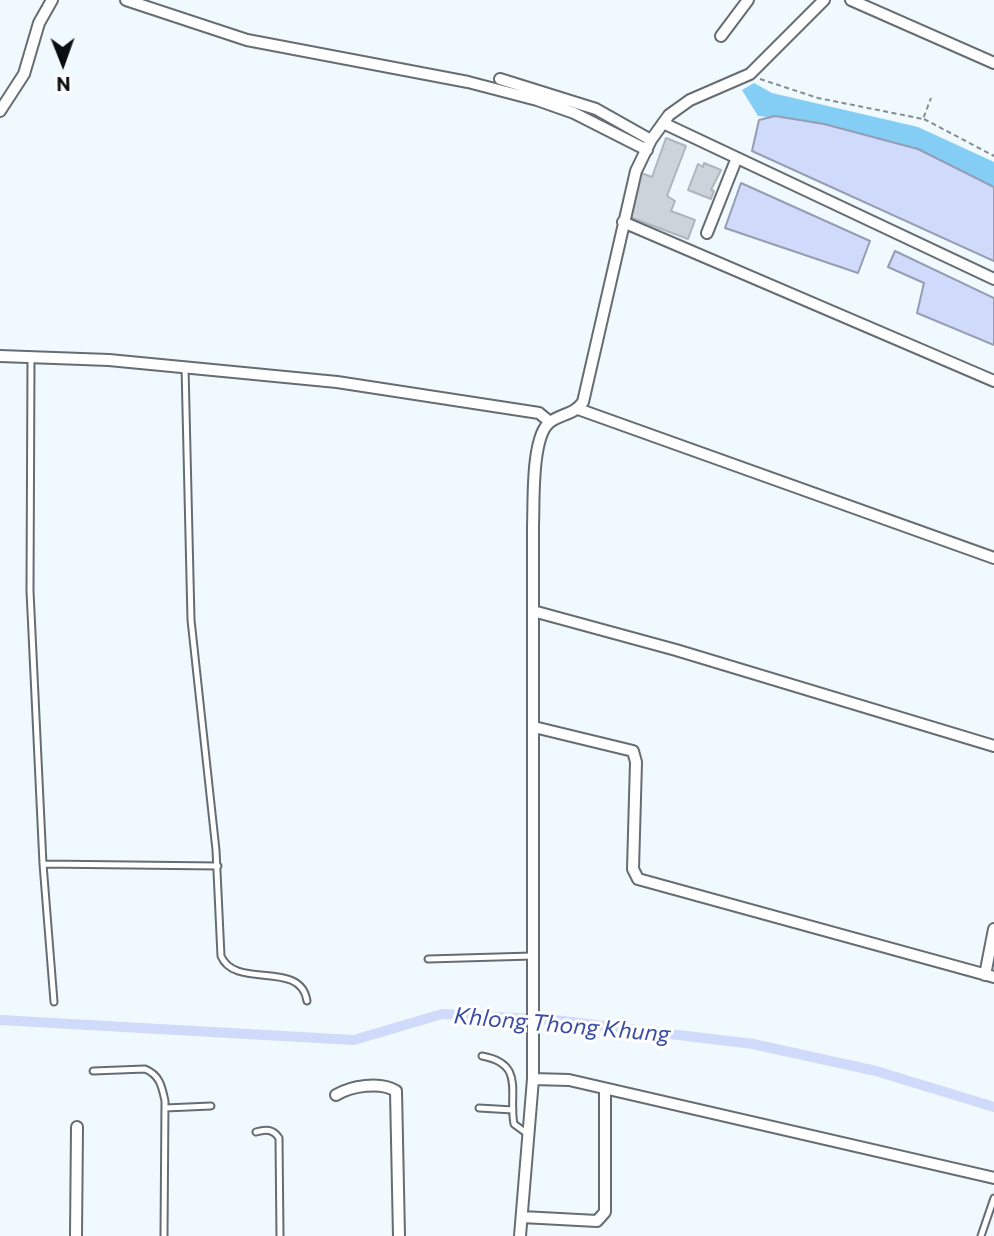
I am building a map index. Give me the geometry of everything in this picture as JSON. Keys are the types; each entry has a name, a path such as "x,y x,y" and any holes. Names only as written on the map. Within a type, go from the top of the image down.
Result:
{"street":[{"path":"0,111 24,74 39,23 52,0"},
{"path":"126,0 247,40 468,82 537,100 649,145"},
{"path":"722,36 748,0"},
{"path":"520,1236 533,1079 533,611 536,467 541,436 550,422 578,409 583,402 636,171 663,123 669,115 690,100 750,74 824,0"},
{"path":"851,0 994,63"},
{"path":"500,79 596,109 649,145"},
{"path":"663,123 736,160 994,279"},
{"path":"707,233 736,160"},
{"path":"623,222 994,381"},
{"path":"0,356 185,367 337,382 539,413 550,422"},
{"path":"578,409 994,558"},
{"path":"533,611 676,650 994,746"},
{"path":"534,727 634,751 636,762 632,869 638,879 990,976 994,929"},
{"path":"533,1079 569,1080 994,1178"},
{"path":"336,1096 355,1087 382,1087 396,1091 399,1236"},
{"path":"522,1217 597,1222 606,1212 605,1089"},
{"path":"76,1236 77,1127"}],"lane":[{"path":"31,357 30,591 43,864 54,1002"},
{"path":"185,367 191,620 218,866 223,961 240,972 281,977 293,982 303,989 307,1001"},
{"path":"43,864 218,866"},
{"path":"428,959 532,956"},
{"path":"482,1056 500,1061 510,1073 514,1124 529,1135"},
{"path":"93,1071 137,1068 153,1072 161,1085 165,1108 164,1236"},
{"path":"165,1108 211,1107"},
{"path":"479,1108 513,1110"},
{"path":"256,1132 266,1129 275,1132 279,1138 280,1236"},
{"path":"981,1236 994,1198"}],"path":[{"path":"750,74 818,98 923,119 994,156"},
{"path":"923,119 931,98"}],"shaded area":[{"path":"754,83 772,93 918,127 994,162 994,187 918,149 824,124 758,116 742,90"},
{"path":"775,116 824,124 918,149 994,187 994,261 752,151 759,120"},
{"path":"741,183 870,241 858,273 725,228"},
{"path":"895,251 994,298 994,345 917,313 924,283 888,267"}],"building":[{"path":"666,138 686,146 667,196 675,201 671,211 695,220 688,239 627,216 641,173 652,177"},
{"path":"704,163 721,170 711,190 714,191 711,199 688,190 698,164 703,167"}],"waterway":[{"name":"Khlong Thong Khung","path":"0,1020 354,1040 442,1014 554,1020 753,1044 876,1071 994,1107"}]}
